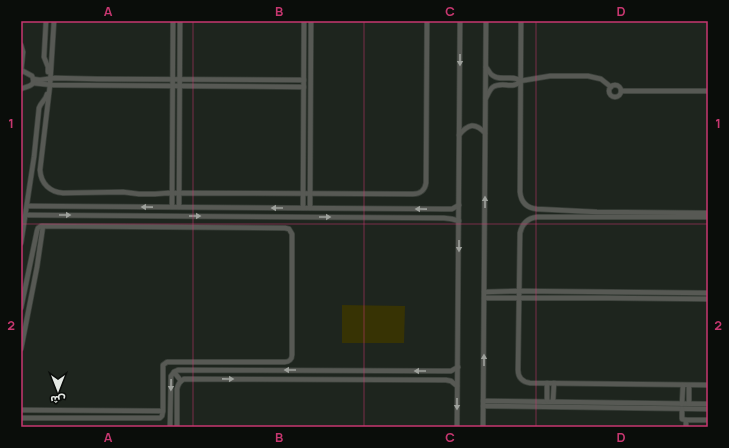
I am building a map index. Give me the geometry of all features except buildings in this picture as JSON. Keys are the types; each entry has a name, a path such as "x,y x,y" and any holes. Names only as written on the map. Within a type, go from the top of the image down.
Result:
{"street":[{"path":"21,243 34,157 39,108 46,98 49,82 48,69 44,57 46,21"},
{"path":"54,21 40,170 42,180 48,187 54,191 60,192 123,192 139,194 420,193 425,188 426,183 427,21"},
{"path":"172,207 173,21"},
{"path":"179,207 180,21"},
{"path":"303,208 304,21"},
{"path":"310,208 311,21"},
{"path":"457,427 460,21"},
{"path":"483,427 486,21"},
{"path":"521,21 520,192 522,200 528,207 537,209 584,211 708,213"},
{"path":"21,45 23,52 21,71 30,75 33,81"},
{"path":"486,67 490,73 498,78 516,78 520,81"},
{"path":"485,99 490,90 498,85 516,85 520,81 550,76 588,76 601,79 611,87"},
{"path":"503,78 503,85"},
{"path":"49,82 173,79 304,80"},
{"path":"33,81 173,86 304,87"},
{"path":"21,89 30,86 33,81"},
{"path":"611,87 618,85 622,91"},
{"path":"611,87 609,92 612,97 616,98 620,96 622,91"},
{"path":"622,91 708,91"},
{"path":"459,135 465,128 473,126 479,127 485,134"},
{"path":"27,206 444,209 459,206"},
{"path":"98,207 98,216"},
{"path":"249,208 249,217"},
{"path":"378,208 378,217"},
{"path":"26,215 378,217 448,218 459,221"},
{"path":"708,217 533,217 529,219 523,225 520,233 518,370 522,380 527,382 708,385"},
{"path":"21,349 37,267 43,226"},
{"path":"21,308 37,230 43,226 285,228 292,232 292,355 288,362 167,362 164,365 163,411 162,416 158,418 21,418"},
{"path":"30,265 37,267"},
{"path":"484,292 708,293"},
{"path":"484,298 708,299"},
{"path":"170,427 171,376 178,370 449,371 458,367"},
{"path":"202,370 202,379"},
{"path":"399,371 399,380"},
{"path":"174,372 181,381"},
{"path":"177,427 178,384 188,378 446,380 451,381 457,386"},
{"path":"547,383 547,401"},
{"path":"553,401 554,383"},
{"path":"683,385 682,419 708,420"},
{"path":"686,427 689,406 689,385"},
{"path":"483,404 553,401 682,406"},
{"path":"483,404 682,406 708,404"},
{"path":"689,406 708,409"},
{"path":"21,410 163,411"}],"shaded area":[{"path":"342,305 405,306 404,343 342,343"}]}
